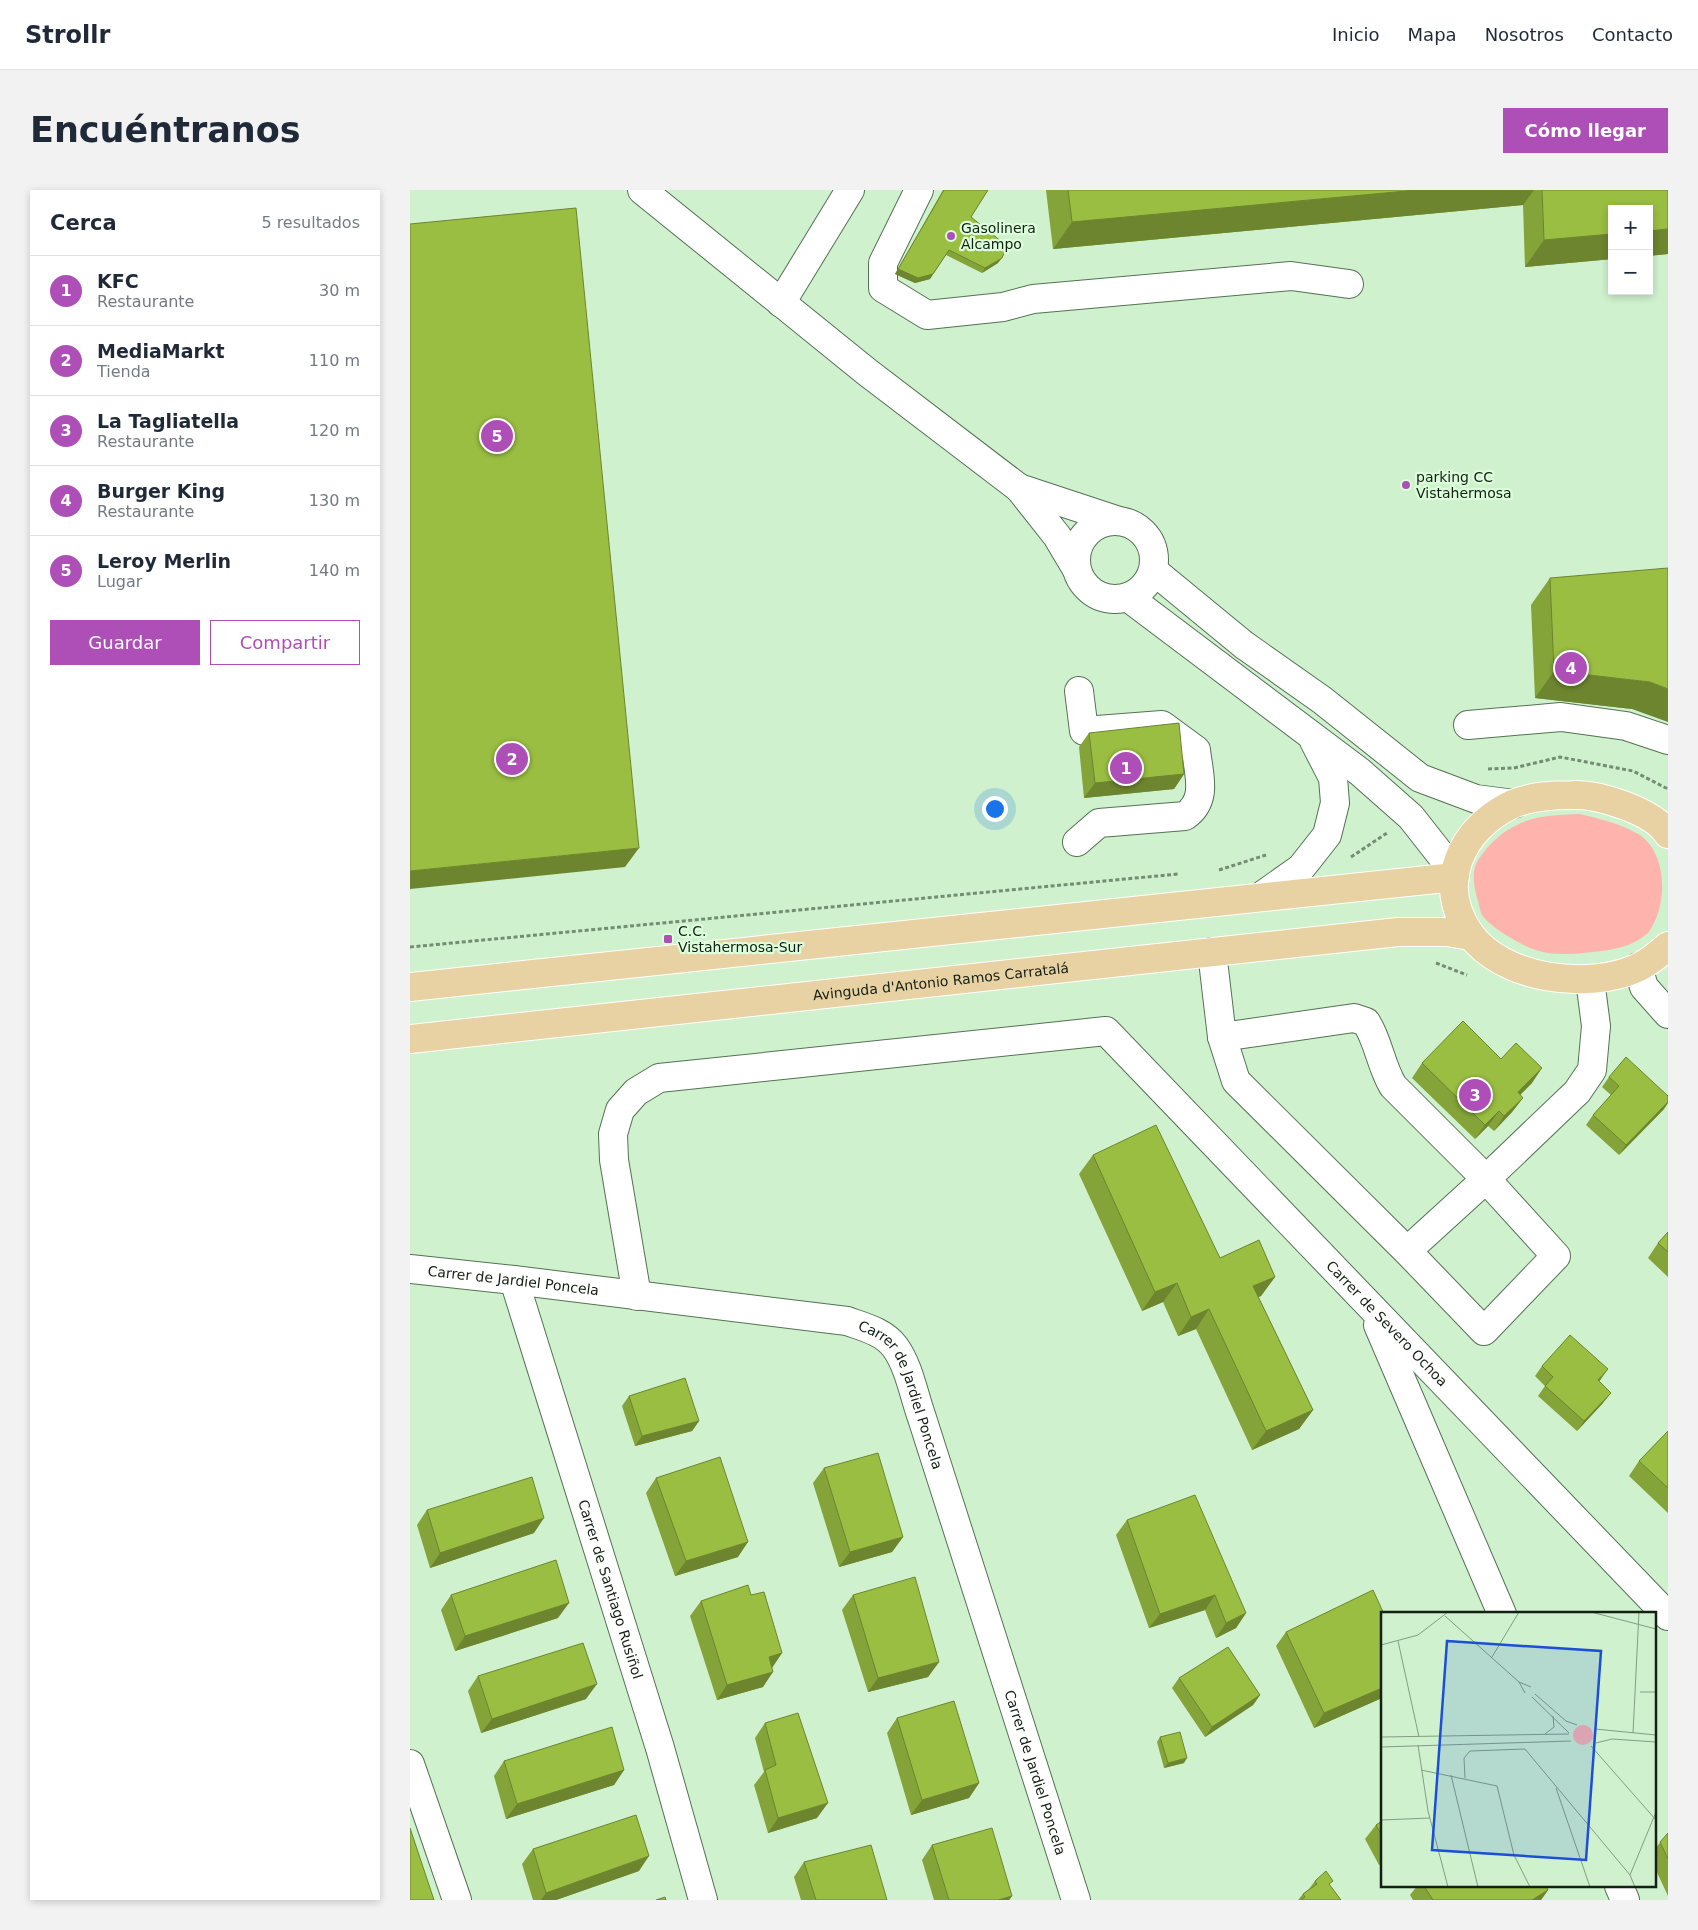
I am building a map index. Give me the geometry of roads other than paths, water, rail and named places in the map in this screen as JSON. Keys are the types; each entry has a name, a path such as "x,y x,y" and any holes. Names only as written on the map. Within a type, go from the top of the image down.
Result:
{"main road":[{"path":"1667,830 1639,812 1612,801 1581,795 1548,796 1514,804 1478,827 1459,856 1454,891 1459,916 1471,936 1489,952 1516,967 1551,977 1590,980 1614,976 1638,967 1668,946"},
{"path":"410,987 1455,875"},
{"name":"Avinguda d'Antonio Ramos Carratalá","path":"410,1039 1398,932 1447,932 1471,936"}],"street":[{"path":"642,190 866,372 1019,488 1057,536 1076,568 1080,579 1089,590 1103,598 1116,600 1130,598 1145,587 1154,572 1155,556 1150,541 1142,530 1019,488"},
{"path":"781,303 850,190"},
{"path":"919,190 883,263 884,288 927,315 1003,307 1033,300 1291,276 1349,284"},
{"path":"1003,307 1017,297 1018,280"},
{"path":"1076,568 1076,554 1081,540 1091,529 1104,522 1119,521"},
{"path":"1154,572 1244,645 1322,700 1420,778 1476,798 1514,804"},
{"path":"1130,598 1308,731 1411,817 1455,875"},
{"path":"1077,842 1099,823 1185,816 1195,809 1200,797 1196,750 1162,725 1084,731 1080,692"},
{"path":"1468,725 1561,717 1626,726 1668,740"},
{"path":"1260,897 1301,868 1327,835 1335,803 1333,778 1308,731"},
{"path":"1212,952 1222,1037 1236,1081 1407,1251 1484,1331 1556,1256 1486,1179 1393,1086 1383,1069 1373,1033 1366,1022 1354,1018 1222,1037"},
{"path":"1638,967 1644,987 1668,1014"},
{"path":"1407,1251 1577,1092 1592,1070 1596,1026 1590,980"},
{"name":"Carrer de Severo Ochoa","path":"637,1296 614,1160 612,1134 620,1110 636,1092 658,1078 1106,1031 1668,1616"},
{"name":"Carrer de Jardiel Poncela","path":"410,1269 847,1321 875,1331 895,1347 906,1371 922,1418 1076,1900"},
{"name":"Carrer de Santiago Rusiñol","path":"514,1280 660,1748 704,1900"},
{"path":"1372,1309 1501,1612"},
{"path":"410,1764 457,1900"},
{"path":"1620,1888 1625,1900"}],"place":[{"name":"Gasolinera Alcampo","path":"951,236"},
{"name":"Leroy Merlin","path":"497,436"},
{"name":"parking CC Vistahermosa","path":"1406,485"},
{"name":"Burger King","path":"1571,668"},
{"name":"MediaMarkt","path":"512,759"},
{"name":"KFC","path":"1126,768"},
{"name":"C.C. Vistahermosa-Sur","path":"668,939"},
{"name":"La Tagliatella","path":"1475,1095"}]}
